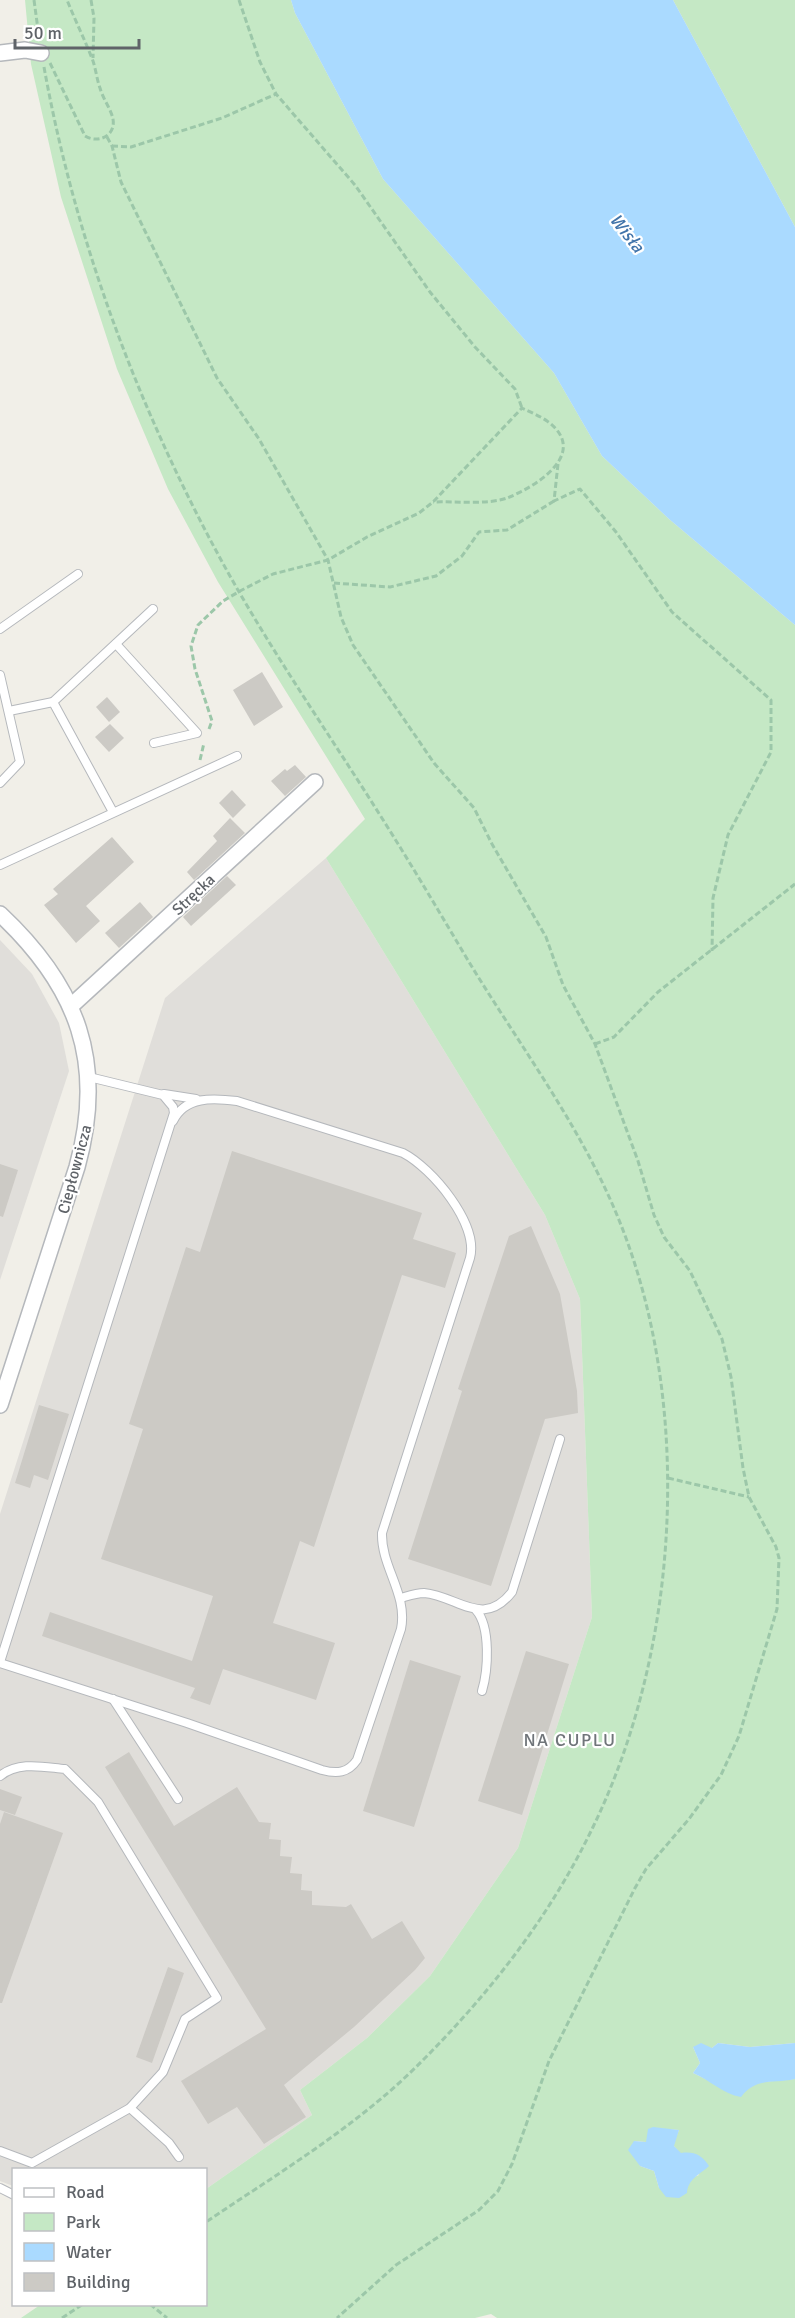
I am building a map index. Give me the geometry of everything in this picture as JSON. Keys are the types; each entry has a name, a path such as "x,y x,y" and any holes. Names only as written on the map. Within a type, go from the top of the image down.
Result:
{"street":[{"path":"0,53 25,50 41,52"},
{"name":"Stręcka","path":"71,1006 315,782"},
{"name":"Ciepłownicza","path":"0,915 25,938 43,960 71,1006 80,1035 88,1077 89,1110 85,1138 0,1405"}],"lane":[{"path":"0,629 78,574"},
{"path":"9,711 53,702 153,609"},
{"path":"116,644 197,733 154,743"},
{"path":"0,675 20,762 0,783"},
{"path":"53,702 112,812"},
{"path":"0,865 237,756"},
{"path":"88,1077 159,1093 244,1103 403,1153 417,1161 437,1181 469,1231 472,1249 470,1258 382,1533 385,1559 404,1610 401,1629 357,1760 353,1766 343,1772 331,1772 312,1767 0,1662 172,1121 173,1107 167,1098 159,1093"},
{"path":"172,1121 181,1108 194,1101 204,1100"},
{"path":"401,1598 426,1593 476,1610 495,1608 504,1602 512,1592 560,1439"},
{"path":"476,1610 483,1621 487,1666 482,1691"},
{"path":"113,1699 178,1799"},
{"path":"0,1776 11,1768 21,1766 65,1769 98,1802 217,1998 185,2019 163,2072 130,2108 32,2163 0,2151"},
{"path":"130,2108 170,2143 179,2157"}],"path":[{"path":"41,52 55,71 85,136 92,140 107,137 113,120 100,88 93,61 67,0"},
{"path":"91,0 94,18 93,61"},
{"path":"239,0 261,62 276,94 355,185 430,292 475,347 515,389 522,408 547,421 562,436 564,452 554,470 507,498 494,501 433,502"},
{"path":"112,146 131,147 222,118 276,94"},
{"path":"107,137 112,146 121,182 218,378 259,439 328,560 341,617 353,645 434,764 474,808 492,844 546,937 563,985 595,1044 639,1161 654,1215 664,1237 690,1271 722,1339 731,1377 749,1497 776,1547 780,1568 777,1609 730,1758 712,1789 646,1869 635,1887 549,2061 512,2164 498,2191 479,2210 396,2265 337,2318"},
{"path":"208,730 212,721 190,646 198,625 223,601 273,574 328,560 367,537 419,513 433,502 522,408"},
{"path":"554,501 558,463"},
{"path":"334,583 390,588 436,576 462,556 479,532 507,530 554,501 580,489 616,532 672,612 771,700 771,752 728,835 713,898 712,951"},
{"path":"190,776 201,759 205,739"},
{"path":"595,1044 614,1037 658,992 795,884"},
{"path":"668,1478 749,1497"},
{"path":"62,2318 80,2306"},
{"path":"152,2306 167,2318"}],"shaded area":[{"path":"326,858 545,1215 580,1299 592,1617 518,1848 430,1976 367,2038 300,2090 312,2115 207,2188 207,2168 12,2168 12,2186 0,2181 0,1514 165,998"},
{"path":"0,940 32,974 59,1023 69,1071 0,1280"}],"green space":[{"path":"25,0 291,0 295,13 383,179 554,373 602,456 669,519 795,625 795,2043 750,2047 718,2043 712,2048 693,2047 700,2063 693,2073 716,2084 749,2086 761,2082 795,2079 795,2318 497,2318 491,2314 475,2318 21,2318 39,2306 207,2306 207,2188 312,2115 300,2090 367,2038 430,1976 518,1848 592,1617 580,1299 545,1215 326,858 365,819 218,582 168,489 117,369 61,197 31,64","holes":["667,2129 679,2130 673,2145 699,2175 692,2178 688,2185 659,2188 654,2171 640,2166 634,2141 646,2142"]},
{"path":"673,0 795,0 795,227"}],"water":[{"name":"Wisła","path":"291,0 673,0 795,227 795,625 669,519 602,456 554,373 383,179 295,13"},
{"path":"701,2043 712,2048 718,2043 750,2047 795,2043 795,2079 765,2082 753,2086 741,2097 734,2095 693,2073 700,2063 693,2047"},
{"path":"653,2127 679,2130 674,2146 681,2153 690,2153 704,2159 709,2166 689,2184 687,2193 679,2198 666,2197 659,2188 654,2171 640,2166 628,2150 634,2141 646,2142 648,2129"}],"building":[{"path":"262,672 283,707 254,726 233,690"},
{"path":"107,697 120,712 109,722 96,707"},
{"path":"110,724 124,738 109,752 95,737"},
{"path":"295,765 306,777 285,796 271,781 285,769 287,771"},
{"path":"232,790 246,805 233,818 219,803"},
{"path":"230,818 245,833 194,880 187,872 217,841 213,836"},
{"path":"112,837 134,862 86,906 100,921 76,943 44,905 58,894 53,889"},
{"path":"227,876 236,885 191,926 183,917"},
{"path":"140,902 153,917 119,948 105,933"},
{"path":"232,1151 422,1213 413,1239 456,1253 445,1288 402,1275 314,1547 300,1541 273,1623 335,1643 316,1700 223,1669 210,1705 190,1698 195,1688 42,1636 50,1612 192,1661 213,1596 101,1559 143,1429 129,1424 186,1247 200,1252"},
{"path":"0,1164 18,1170 3,1217 0,1216"},
{"path":"531,1226 560,1294 577,1391 578,1413 545,1419 491,1586 408,1559 462,1391 458,1389 509,1236"},
{"path":"39,1405 69,1414 48,1480 34,1475 30,1488 15,1483"},
{"path":"526,1651 569,1664 522,1815 478,1801"},
{"path":"410,1660 461,1676 414,1827 363,1811"},
{"path":"129,1752 174,1826 237,1787 259,1822 271,1823 269,1839 281,1840 280,1856 292,1857 290,1873 302,1874 301,1890 312,1891 312,1905 346,1907 351,1904 372,1939 402,1921 425,1958 354,2027 284,2085 306,2117 264,2144 237,2107 208,2124 181,2081 266,2029 105,1767"},
{"path":"0,1789 22,1797 15,1815 0,1810"},
{"path":"4,1812 63,1833 2,2003 0,2003 0,1824"},
{"path":"168,1967 184,1973 152,2063 136,2057"}],"district":[{"name":"NA CUPLU","path":"570,1740"}]}
